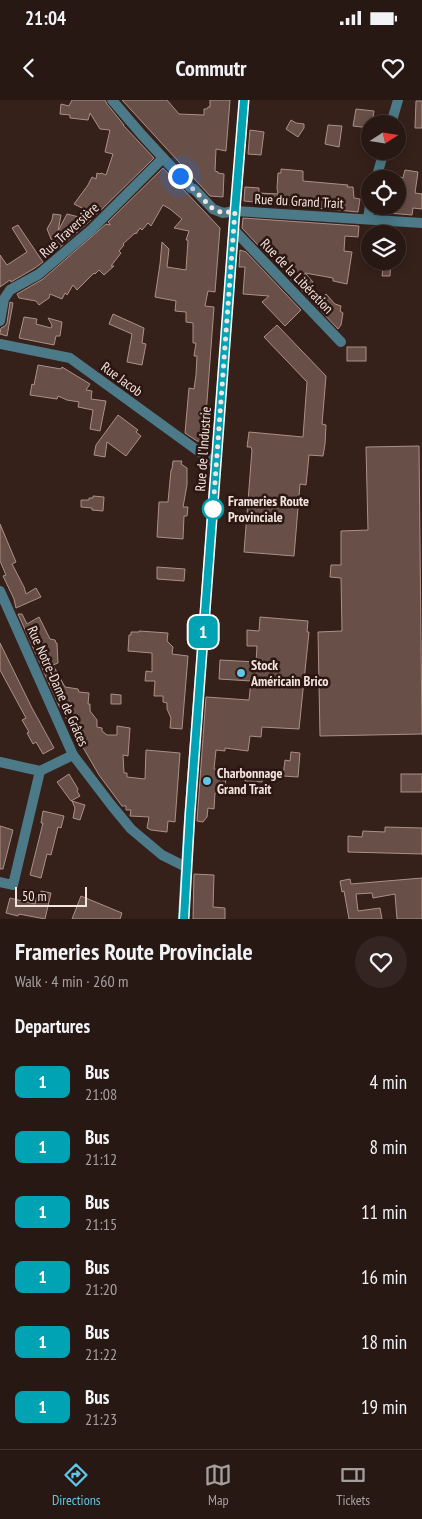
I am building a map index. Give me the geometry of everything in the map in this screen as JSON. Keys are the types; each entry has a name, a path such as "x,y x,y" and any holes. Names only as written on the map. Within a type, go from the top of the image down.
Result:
{"main road":[{"name":"Rue de l'Industrie","path":"184,919 186,867 244,100"}],"street":[{"path":"112,100 163,158 213,209 223,213 235,211"},
{"path":"394,115 398,100"},
{"name":"Rue Traversière","path":"0,321 4,299 10,290 39,274 92,230 163,158"},
{"name":"Rue du Grand Trait","path":"235,211 422,223"},
{"path":"368,219 369,215"},
{"name":"Rue de la Libération","path":"234,229 341,342"},
{"name":"Rue Jacob","path":"0,344 70,358 216,464"},
{"name":"Rue Notre-Dame de Grâces","path":"0,591 73,755 131,829 162,856 186,867"},
{"path":"0,762 40,771 73,755"},
{"path":"0,882 13,885 40,771"}],"building":[{"path":"72,100 105,100 123,125 154,158 96,215 74,204 92,177 96,179 97,173 106,175 113,154 105,152 110,130 100,129 90,113 88,120 70,118 70,115 60,114 61,104 69,106"},
{"path":"122,100 167,100 179,114 204,115 204,109 210,107 210,100 230,100 226,151 216,149 215,171 224,174 223,197 210,196"},
{"path":"416,101 422,101 422,128 415,128"},
{"path":"356,109 374,111 373,115 361,115 361,127 353,126"},
{"path":"291,120 304,124 304,128 298,137 286,129"},
{"path":"328,125 342,126 339,147 325,144"},
{"path":"250,130 264,132 261,155 248,154"},
{"path":"163,168 220,228 215,292 208,291 205,306 214,307 204,442 197,441 185,433 189,388 194,389 196,375 197,356 194,356 196,343 193,343 193,323 186,322 186,312 175,311 176,301 155,297 162,242 169,249 167,267 186,270 188,240 186,240 189,231 174,228 182,219 170,209 163,205 151,226 148,223 142,230 140,228 136,234 123,244 119,251 121,253 111,266 114,266 104,275 99,270 77,290 73,285 62,299 50,294 49,298 39,305 36,301 19,298 17,294 43,279 106,224 110,225 108,222"},
{"path":"281,169 303,171 303,181 353,187 354,198 360,199 358,212 244,201 245,187 259,188 259,193 278,194 278,173 281,173"},
{"path":"406,170 418,172 415,193 422,194 422,209 413,208 412,215 406,214"},
{"path":"53,214 61,215 58,231 67,214 91,220 56,251 47,229"},
{"path":"243,218 359,226 358,237 345,236 344,251 352,252 347,284 333,281 333,278 305,273 313,282 312,286 323,297 326,294 335,304 341,306 340,311 343,313 341,325 338,329 288,276 295,270 279,267 280,257 268,256 242,228"},
{"path":"18,225 43,262 0,287 0,255 7,265 27,252 12,228"},
{"path":"240,250 246,252 301,310 285,326 262,302 269,296 243,294 245,267 239,267"},
{"path":"383,270 390,270 390,276 382,276"},
{"path":"10,302 13,303 7,336 0,333 1,328 7,323"},
{"path":"113,314 144,328 142,343 146,344 142,365 127,362 132,334 109,324"},
{"path":"24,317 37,319 36,324 51,328 52,325 48,318 62,322 60,336 56,336 54,345 19,338"},
{"path":"277,325 326,376 322,424 326,425 323,456 309,455 306,485 300,484 294,556 244,552 252,450 251,447 247,447 249,432 303,437 307,382 264,337"},
{"path":"347,347 366,347 366,361 347,361"},
{"path":"38,365 61,369 62,367 90,384 86,390 92,391 91,399 106,401 100,431 90,429 93,410 78,407 79,402 58,396 57,399 30,395"},
{"path":"118,415 138,430 136,432 141,436 126,456 107,442 105,457 94,455 96,445"},
{"path":"419,446 422,734 320,736 318,632 342,631 341,578 330,577 331,565 341,565 341,531 368,530 366,447"},
{"path":"173,461 182,461 181,464 187,468 187,485 183,507 188,507 187,516 184,516 183,539 157,537 159,502 168,502"},
{"path":"93,496 104,497 103,511 81,507 81,500 89,500"},
{"path":"0,524 16,562 12,564 26,594 36,588 41,597 16,608 14,599 3,576 6,575 0,561"},
{"path":"157,567 185,569 184,581 157,579"},
{"path":"18,614 22,614 27,624 39,617 50,639 55,640 57,643 58,663 53,665 65,687 89,693 88,704 90,704 90,711 97,720 97,727 102,728 102,731 107,735 117,735 117,726 130,728 128,756 123,755 124,773 127,773 127,777 145,779 146,750 180,753 175,822 168,821 167,832 147,828 149,817 130,816 131,810 126,810 126,806 122,806 99,775 59,706"},
{"path":"260,617 308,621 307,632 309,632 299,729 262,727 261,737 250,736 248,751 225,748 225,751 216,750 214,769 226,771 225,794 215,793 214,809 208,808 207,817 203,822 197,821 206,697 249,700 251,681 219,679 220,660 256,662 257,646 247,646 247,630 259,631"},
{"path":"131,632 168,633 167,641 173,647 172,654 188,656 182,729 170,728 171,718 167,709 167,703 163,702 163,696 154,696 155,681 145,681 146,671 152,672 152,653 128,651 129,635 131,635"},
{"path":"0,643 54,748 43,754 36,742 33,744 27,733 29,732 22,720 26,718 0,670"},
{"path":"111,694 121,695 121,704 111,704"},
{"path":"291,752 300,753 298,777 283,776 285,760 290,761"},
{"path":"245,772 263,774 262,782 245,781"},
{"path":"69,774 80,796 71,801 57,782"},
{"path":"401,774 422,774 422,792 401,792"},
{"path":"72,801 85,805 80,820 73,818 75,808"},
{"path":"43,811 64,816 61,828 58,827 51,855 47,854 41,878 30,875 43,823 41,823"},
{"path":"0,826 13,830 3,869 0,869"},
{"path":"385,827 422,828 422,854 348,852 348,836 362,837 363,831 385,832"},
{"path":"194,874 214,875 213,907 225,908 225,919 193,919"},
{"path":"422,878 422,919 397,919 395,894 373,898 372,893 356,894 358,911 380,908 382,919 349,919 344,891 342,892 340,881 350,879 351,884"},
{"path":"41,891 51,893 45,919 6,913 10,898 35,904 36,898 39,899"},
{"path":"81,896 122,913 120,919 72,919"}],"bus line":[{"name":"1","path":"184,919 188,833 244,100"}],"place":[{"name":"Frameries Route Provinciale","path":"213,509"},
{"name":"Stock Américain Brico","path":"241,673"},
{"name":"Charbonnage Grand Trait","path":"207,781"}],"route":[{"path":"180,176 213,209 223,213 235,211 213,509"}]}
